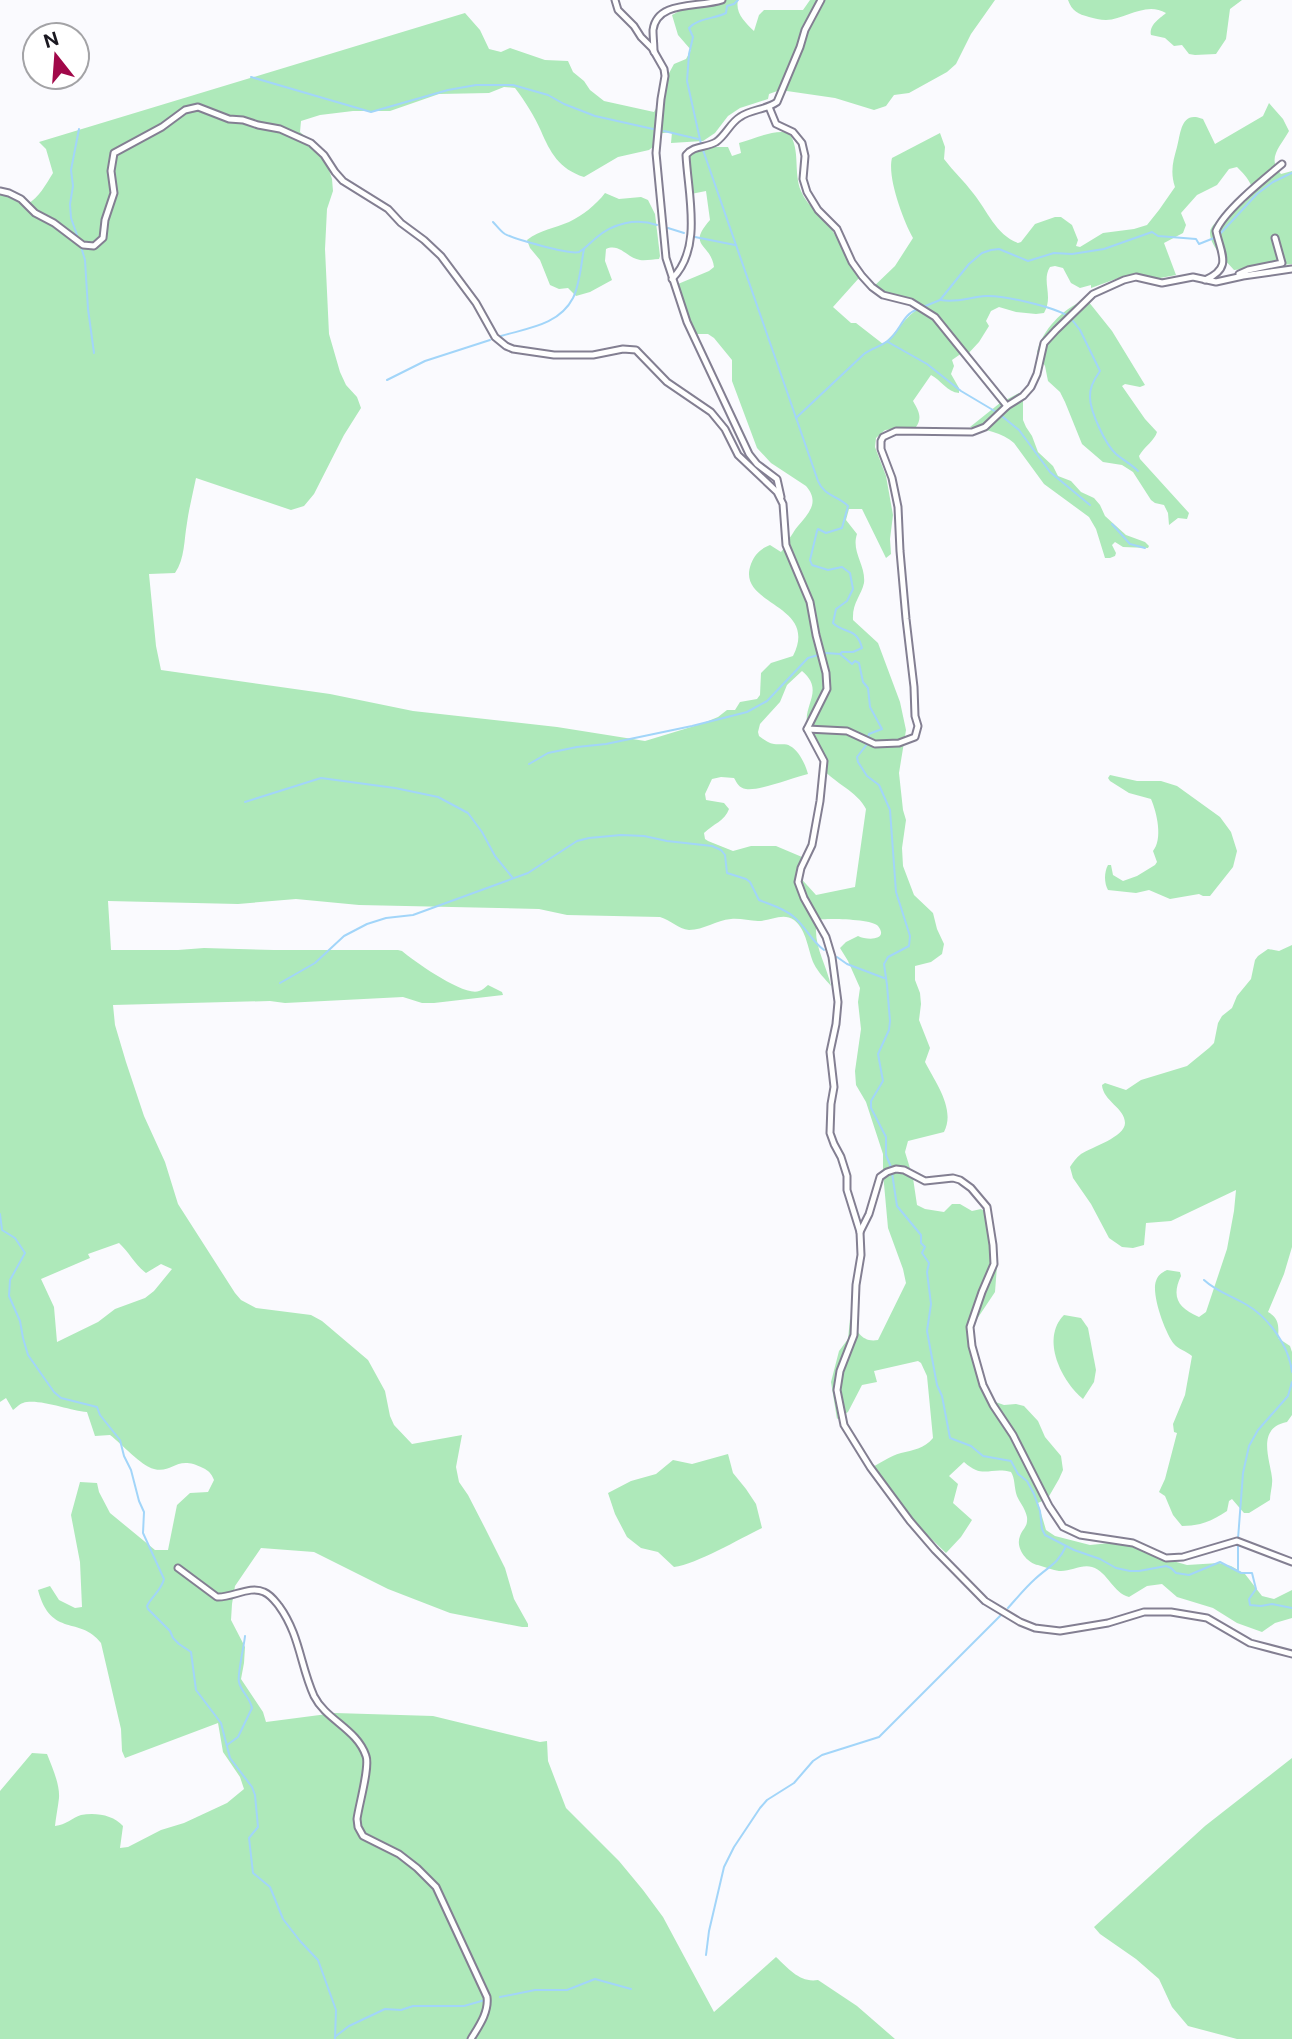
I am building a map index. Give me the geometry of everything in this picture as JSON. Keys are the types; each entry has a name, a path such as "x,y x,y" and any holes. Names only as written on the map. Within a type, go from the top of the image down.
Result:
{"street":[{"path":"615,0 618,10 634,26 664,69 656,153 665,251 672,279 687,322 749,454 757,464 776,478 784,509 787,550 810,602 827,689 807,729"},
{"path":"654,52 653,28 665,9 722,0"},
{"path":"672,279 686,260 689,247 691,219 686,155 691,150 717,141 739,117 775,104 805,30 821,0"},
{"path":"0,191 21,199 35,213 54,223 83,245 94,246 103,238 105,220 114,193 112,158 120,149 194,107 229,119 280,129 312,143 343,181 387,209 436,250 456,275 499,341 513,349 554,355 593,355 623,349 636,350 667,382 716,417 726,429 738,456 769,484 781,500"},
{"path":"769,107 776,124 793,132 802,143 805,156 803,179 807,192 818,210 836,229 862,276 883,295 905,300 935,317 1007,406"},
{"path":"1205,280 1217,275 1221,269 1222,252 1217,236 1219,224 1241,200 1282,164"},
{"path":"1230,279 1248,270 1281,264 1275,238"},
{"path":"807,729 846,731 872,743 899,743 915,737 919,726 913,701 898,507 880,441 886,434 896,431 975,431 985,427 1007,406 1023,397 1037,374 1043,347 1048,339 1093,294 1136,277 1162,283 1193,277 1216,282 1292,270"},
{"path":"807,729 824,761 820,801 811,845 798,882 826,937 832,957 838,1002 830,1052 834,1087 830,1133 847,1176 847,1190 860,1232 861,1255 856,1285 854,1335 840,1371 837,1390 844,1425 870,1467 910,1521 985,1601 1020,1622 1048,1631 1074,1630 1144,1612 1198,1616 1250,1643 1292,1654"},
{"path":"860,1232 869,1214 880,1177 896,1169 904,1170 925,1181 953,1178 960,1180 971,1188 987,1207 994,1264 970,1327 972,1346 983,1385 993,1405 1013,1435 1049,1506 1063,1527 1080,1535 1133,1543 1166,1558 1237,1541 1292,1562"},
{"path":"178,1568 217,1597 257,1590 271,1596 282,1610 298,1644 315,1697 327,1713 358,1741 366,1755 367,1769 357,1819 358,1828 363,1836 410,1861 436,1887 487,1997 486,2011 471,2039"}],"green space":[{"path":"716,0 738,0 739,13 754,31 759,15 764,10 803,10 810,0 995,0 971,34 956,64 909,93 894,95 886,106 874,110 835,98 780,90 769,94 768,99 740,108 703,141 671,143 672,132 655,134 654,146 649,150 618,157 584,177 575,174 557,159 515,88 504,87 489,93 439,94 390,111 353,111 320,115 301,121 300,132 323,152 332,179 333,191 327,209 325,249 329,334 340,372 361,408 314,494 304,506 291,510 196,478 178,567 175,573 149,574 161,670 330,694 413,711 557,727 645,741 701,724 727,710 735,710 740,702 757,699 760,695 761,673 771,663 793,656 798,639 796,625 755,589 749,578 751,564 758,552 770,545 781,552 783,544 809,512 813,502 806,486 771,463 757,448 732,381 732,360 708,334 689,334 683,318 678,284 714,267 700,240 703,229 710,220 706,191 691,194 690,154 709,147 728,147 732,156 741,153 739,143 771,133 789,133 795,147 801,191 832,230 859,278 833,307 851,323 856,323 883,344 921,307 870,290 895,266 913,238 894,187 892,158 940,133 945,147 944,159 970,189 992,221 1010,239 1021,242 1035,224 1061,217 1072,225 1078,240 1076,246 1080,247 1103,233 1147,225 1175,187 1173,162 1181,129 1186,120 1190,117 1203,119 1215,144 1263,116 1269,103 1289,131 1276,152 1275,163 1281,174 1292,171 1292,264 1234,270 1215,248 1210,233 1212,227 1242,205 1252,192 1250,182 1237,167 1229,169 1217,185 1197,195 1181,213 1186,225 1183,233 1164,243 1176,275 1155,279 1124,276 1091,288 1091,285 1080,288 1071,283 1063,268 1050,267 1047,278 1048,301 1044,313 1016,312 999,307 991,311 986,321 989,326 979,342 966,356 962,353 952,360 954,366 951,374 959,393 931,375 913,401 919,417 916,427 885,430 876,438 875,447 886,476 893,515 891,554 886,558 862,509 849,509 846,520 857,534 856,547 864,576 853,620 878,643 900,702 906,730 899,773 906,820 902,848 903,866 914,895 933,913 944,944 942,954 931,962 915,966 915,980 920,993 919,1020 930,1048 925,1062 943,1096 948,1114 947,1123 944,1132 908,1141 905,1152 917,1205 944,1212 952,1204 960,1204 972,1211 981,1209 986,1212 988,1233 997,1266 995,1292 969,1335 981,1389 987,1399 1004,1405 1024,1406 1038,1421 1045,1437 1061,1456 1063,1470 1059,1479 1048,1498 1038,1503 1046,1530 1055,1536 1090,1545 1130,1541 1146,1545 1173,1561 1187,1565 1219,1563 1231,1566 1245,1574 1262,1596 1274,1599 1292,1590 1292,1618 1275,1623 1262,1632 1237,1623 1213,1608 1177,1597 1162,1584 1147,1586 1129,1597 1123,1595 1102,1573 1092,1567 1059,1571 1034,1564 1023,1554 1019,1545 1027,1517 1017,1496 1011,1472 977,1470 964,1462 949,1476 958,1484 953,1503 972,1520 946,1553 895,1503 869,1469 893,1456 922,1447 933,1438 927,1376 918,1361 874,1371 877,1382 862,1385 848,1412 837,1419 831,1382 839,1351 848,1339 850,1319 864,1338 878,1340 906,1283 888,1228 883,1154 866,1102 856,1085 855,1071 861,1029 858,1002 860,988 840,948 858,936 872,939 879,937 881,931 878,926 858,920 817,920 816,937 831,986 814,964 802,929 794,920 785,917 758,921 731,919 689,930 660,917 567,915 539,909 359,905 296,899 238,904 108,901 111,950 398,950 462,989 479,991 488,985 503,995 434,1003 422,1003 403,997 285,1003 270,1001 113,1005 115,1025 126,1062 144,1116 165,1162 178,1204 235,1293 241,1300 256,1308 311,1315 322,1321 368,1360 385,1391 394,1425 412,1444 462,1435 456,1467 459,1482 505,1568 514,1599 528,1624 528,1627 522,1627 450,1613 388,1589 314,1552 261,1548 235,1586 231,1620 245,1647 241,1679 263,1712 266,1722 335,1713 433,1716 540,1742 547,1741 548,1761 566,1808 619,1861 663,1917 714,2012 776,1957 795,1974 818,1980 857,2006 895,2039 0,2039 0,1791 32,1753 47,1754 55,1776 59,1798 55,1826 81,1815 98,1814 109,1817 123,1826 120,1848 128,1847 161,1830 184,1823 227,1803 244,1789 240,1777 223,1752 218,1723 125,1758 101,1643 84,1630 58,1621 50,1615 38,1590 50,1586 59,1600 75,1608 82,1607 80,1562 71,1515 80,1482 97,1483 110,1513 155,1550 168,1550 177,1505 190,1493 208,1492 214,1480 212,1476 203,1468 187,1463 160,1470 149,1467 110,1435 95,1436 87,1412 29,1402 13,1410 6,1398 0,1402 0,191 27,204 39,194 53,173 46,149 39,142 465,13 480,30 489,49 501,52 510,48 545,60 568,61 573,72 604,101 654,112 674,64 686,59 691,50 678,35 672,15 691,5","holes":["802,671 812,685 813,692 807,712 808,727 826,762 823,769 857,797 866,809 855,887 816,895 797,874 802,857 776,846 751,846 733,851 708,841 704,833 722,819 729,809 724,803 706,800 705,794 712,779 734,778 742,788 752,789 808,774 802,758 793,748 770,743 759,736 758,732 760,724 780,702 787,685","119,1243 146,1273 161,1264 172,1269 145,1298 115,1309 98,1322 57,1342 54,1307 41,1279 90,1258 88,1254"]},
{"path":"1068,0 1242,0 1230,9 1226,39 1216,54 1195,55 1189,54 1182,45 1174,46 1165,38 1151,35 1153,25 1166,13 1151,9 1102,20 1079,13 1071,7"},
{"path":"605,193 619,199 641,197 648,200 655,214 659,259 640,260 619,249 606,249 605,261 612,280 576,296 568,288 559,289 550,285 540,260 527,240 579,216"},
{"path":"1084,300 1088,301 1112,331 1145,385 1122,386 1157,432 1139,456 1189,513 1187,519 1178,518 1169,525 1164,505 1151,500 1133,472 1122,465 1103,462 1082,444 1060,392 1048,381 1045,366 1037,352 1040,344 1054,321"},
{"path":"1019,393 1023,400 1023,420 1038,452 1053,466 1058,476 1071,481 1081,492 1094,498 1105,516 1126,535 1145,542 1148,548 1123,547 1115,542 1112,545 1115,556 1105,558 1096,529 1089,517 1044,484 1014,443 999,434 970,427 1000,403"},
{"path":"1110,775 1137,781 1161,781 1177,786 1220,817 1231,832 1237,851 1233,867 1210,896 1199,894 1170,899 1149,890 1136,893 1108,890 1105,877 1108,865 1111,865 1113,875 1123,881 1137,876 1157,862 1153,851 1158,840 1157,818 1151,799 1129,793 1110,781"},
{"path":"1292,945 1292,1247 1268,1312 1278,1323 1278,1338 1290,1346 1292,1352 1292,1415 1287,1422 1277,1425 1268,1437 1272,1481 1270,1500 1249,1513 1244,1513 1232,1499 1227,1511 1216,1518 1200,1524 1182,1526 1173,1515 1165,1496 1159,1492 1177,1433 1174,1432 1173,1424 1185,1395 1192,1356 1170,1339 1160,1313 1155,1287 1163,1272 1180,1272 1177,1296 1181,1306 1199,1317 1206,1312 1227,1249 1236,1190 1171,1221 1146,1223 1144,1245 1122,1247 1109,1238 1073,1178 1070,1167 1081,1154 1114,1137 1124,1128 1122,1113 1106,1096 1102,1085 1105,1083 1126,1090 1141,1080 1187,1066 1214,1043 1218,1023 1232,1008 1237,996 1251,979 1258,956 1268,949 1279,951"},
{"path":"1064,1315 1081,1318 1088,1328 1096,1370 1094,1382 1083,1399 1061,1371 1054,1348 1057,1325"},
{"path":"728,1454 733,1473 756,1504 762,1528 706,1556 674,1567 658,1552 641,1548 627,1537 608,1493 631,1481 656,1474 673,1460 692,1464"},
{"path":"1292,1758 1292,2039 1237,2039 1188,2026 1172,2007 1159,1979 1094,1927 1205,1826"}],"waterway":[{"path":"701,144 687,81 693,37 689,28 697,22 726,13 727,6 738,0"},
{"path":"251,77 371,112 448,90 476,85 513,85 548,95 595,116 653,129"},
{"path":"77,235 71,218 70,204 73,186 71,170 79,129"},
{"path":"664,131 698,139"},
{"path":"703,150 818,481 827,493 848,506 842,528 826,533 818,529 810,560 812,565 828,570 842,567 850,573 853,589 847,601 836,609 833,623 854,634 862,648 840,654 826,653"},
{"path":"1219,235 1257,194 1292,173"},
{"path":"493,222 503,233 510,236 574,252 581,251 617,225 633,222 657,225"},
{"path":"668,228 684,233"},
{"path":"923,307 940,300 969,264 982,253 991,250 999,249 1028,261 1054,253 1072,254 1104,249 1152,232 1158,236 1196,239 1199,244 1214,238"},
{"path":"695,237 735,245"},
{"path":"501,336 542,324 567,307 577,287 584,249"},
{"path":"82,250 94,353"},
{"path":"941,300 1004,297 1040,305 1068,316"},
{"path":"796,418 864,354 890,339 905,318 918,309"},
{"path":"1073,321 1100,371 1090,394 1099,427 1116,454 1138,471"},
{"path":"387,380 425,361 490,340"},
{"path":"888,342 927,364 961,391 998,413"},
{"path":"1003,417 1019,430 1050,472 1090,505"},
{"path":"1112,524 1130,544 1145,548"},
{"path":"840,654 852,664 855,661 859,663 863,682 868,688 870,707 882,729 869,734 868,738"},
{"path":"529,764 548,753 606,744 747,712 767,701 808,658 818,655"},
{"path":"868,743 857,757 858,762 867,776 879,785 890,810 896,892 910,936 909,946 888,957 884,964 890,1021 889,1030 878,1054 883,1081 871,1101 871,1108 886,1137 886,1155 891,1167"},
{"path":"245,802 321,778 438,797 468,813 495,856 512,877"},
{"path":"280,983 315,963 344,936 367,924 386,918 413,915 528,873 577,841 621,835 712,846 721,850 725,855 727,873 750,882 759,900 790,914 824,950"},
{"path":"837,957 847,964 884,978"},
{"path":"892,1173 897,1206 921,1235 921,1243 925,1247 922,1253 929,1263 927,1272 931,1304 927,1331 950,1438 971,1446 983,1456 1011,1461 1034,1494 1045,1535 1074,1550 1116,1568 1130,1571 1166,1566 1176,1573 1189,1575 1220,1562 1241,1573 1252,1573 1256,1589 1249,1599 1250,1605 1272,1604 1292,1608"},
{"path":"0,1214 2,1230 15,1238 25,1253 10,1280 9,1296 20,1321 28,1355 54,1392 61,1398 97,1407 100,1415 120,1440 144,1512 143,1533 164,1579 147,1606 148,1609 170,1631 173,1638 191,1652 196,1690 221,1723 230,1758 252,1787 258,1827 249,1838 253,1873 270,1887 283,1919 318,1960 336,2010 335,2039"},
{"path":"1204,1280 1263,1317 1287,1352 1292,1372"},
{"path":"1238,1539 1243,1473 1249,1446 1258,1430 1288,1396 1292,1382"},
{"path":"1238,1544 1238,1570"},
{"path":"1008,1608 1031,1582 1056,1561 1066,1546"},
{"path":"706,1955 724,1867 760,1808 767,1800 794,1783 813,1761 822,1755 879,1737 1001,1615"},
{"path":"227,1745 238,1737 252,1708 240,1686 239,1678 245,1636"},
{"path":"500,1997 535,1990 567,1990 595,1979 631,1989"},
{"path":"336,2036 349,2026 385,2009 464,2006 485,2000"}]}
